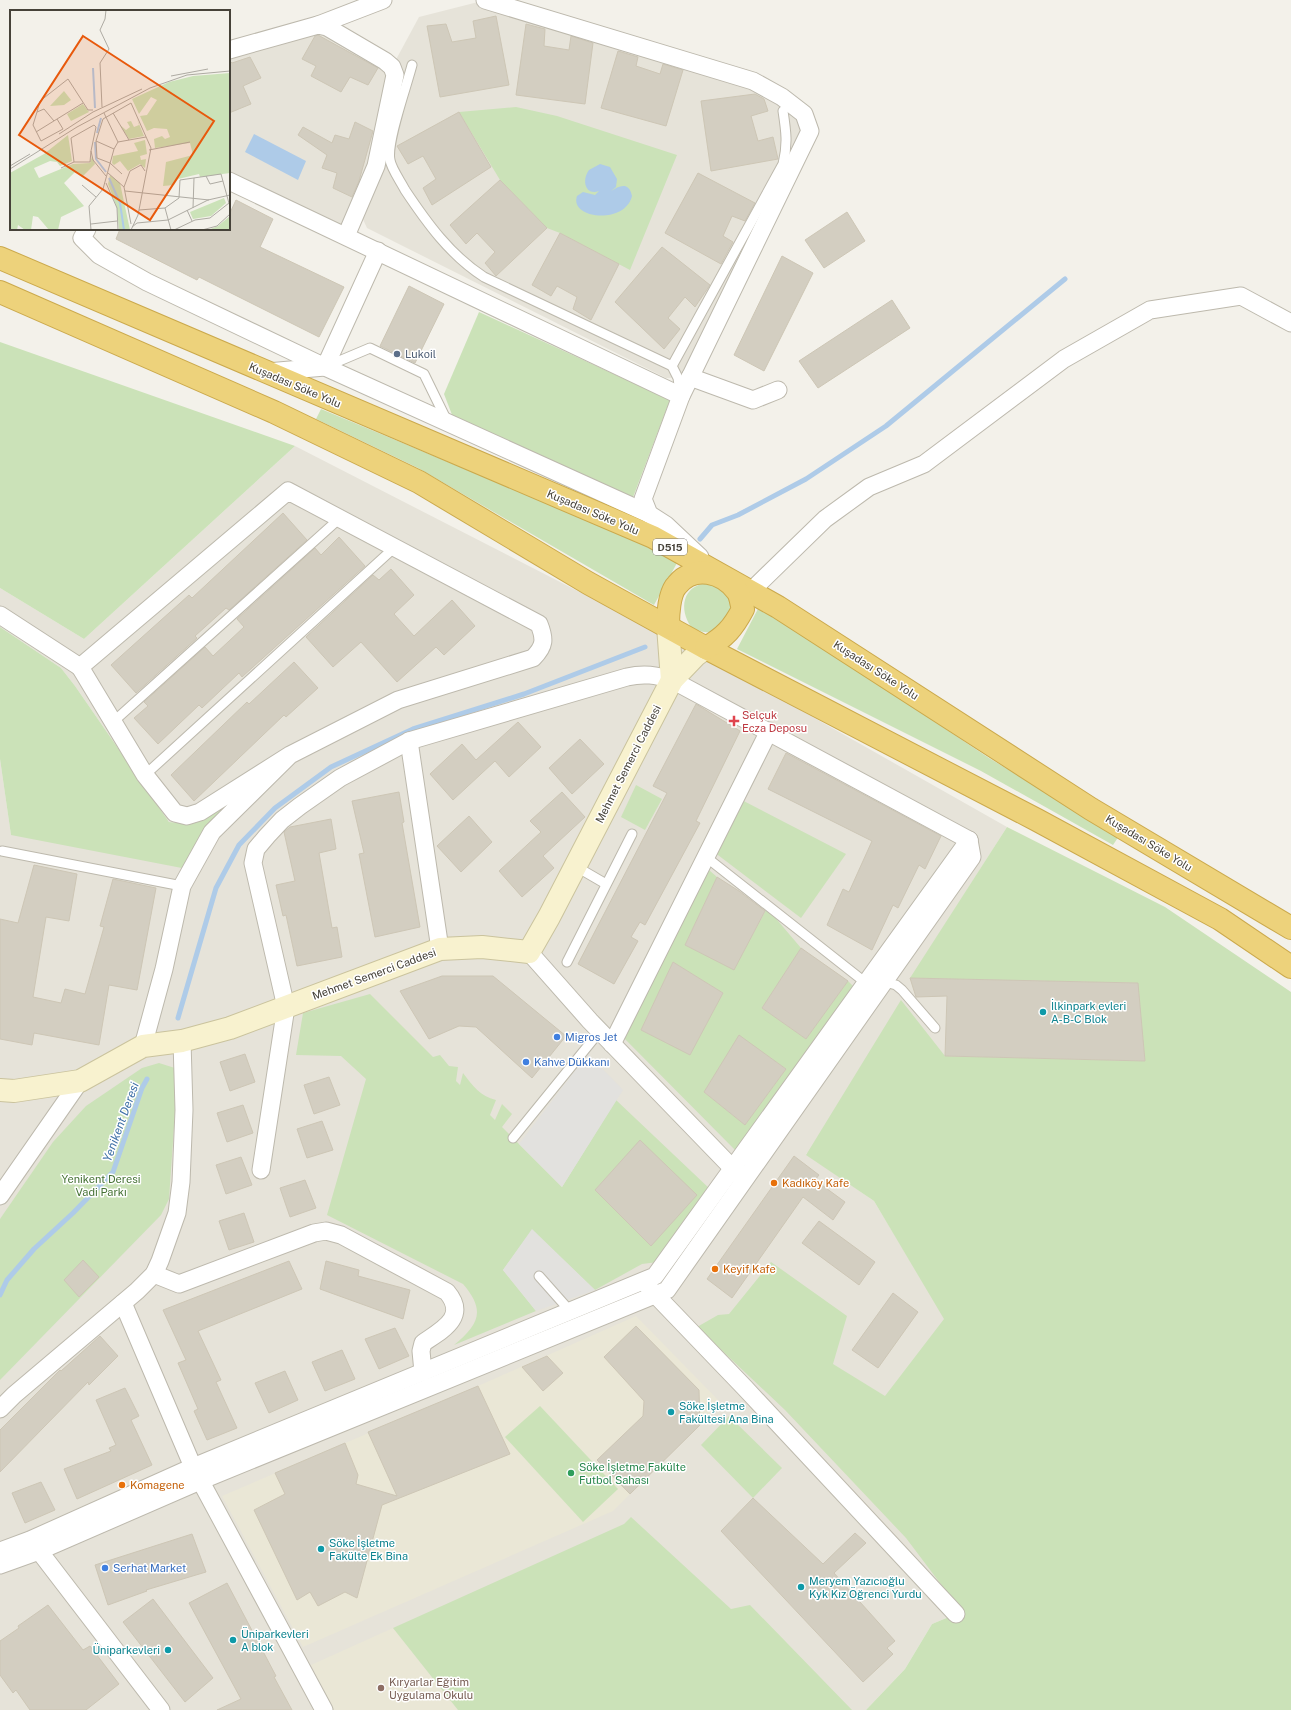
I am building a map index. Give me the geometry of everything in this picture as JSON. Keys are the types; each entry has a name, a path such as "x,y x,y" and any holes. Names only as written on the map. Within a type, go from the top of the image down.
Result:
{"highway":[{"name":"Kuşadası Söke Yolu","path":"0,258 652,537 723,577 746,600 778,607 1091,809 1291,928"},
{"path":"0,292 274,412 419,482 588,583 706,648 1030,817 1220,919 1291,967"},
{"path":"668,626 670,605 676,585 687,576 703,572 723,577"},
{"path":"706,648 724,636 734,625 746,600"}],"street":[{"path":"230,50 318,25 383,0"},
{"path":"485,0 753,81 782,97 804,114 810,131 681,396 643,498 649,514"},
{"path":"318,25 327,27 385,61 392,67 394,75 376,166 346,236"},
{"path":"230,181 681,396"},
{"path":"86,230 82,238 98,255 147,282 325,367 649,514 666,525 723,577"},
{"path":"325,367 378,251"},
{"path":"746,600 826,519 869,487 924,464 1064,359 1150,310 1241,296 1291,323"},
{"path":"266,372 325,367"},
{"path":"690,377 753,400 778,390"},
{"path":"448,422 475,462"},
{"path":"0,615 80,667 145,775 175,813 187,816 200,812 290,755 398,700 533,658 542,649 544,635 539,624 288,491 80,667"},
{"path":"668,626 672,680"},
{"name":"Mehmet Semerci Caddesi","path":"0,1090 14,1091 80,1081 143,1046 182,1041 230,1028 440,949 482,947 529,952 549,918 672,680 706,648"},
{"path":"261,1170 286,1007 253,863 256,849 282,820 317,793 360,767 409,741 627,677 641,674 652,674 672,680 969,840"},
{"path":"612,1044 769,731"},
{"path":"409,741 440,949"},
{"path":"143,1046 164,969 182,886 212,832 290,755"},
{"path":"192,1476 668,1290 972,857 969,840"},
{"path":"0,1565 35,1545 424,1372 655,1276 969,840"},
{"path":"529,952 612,1044 744,1181"},
{"path":"0,1409 14,1395 119,1306 154,1274 177,1213 181,1182 184,1110 182,1041"},
{"path":"0,1196 80,1081"},
{"path":"154,1274 179,1284 314,1233 326,1231 341,1235 448,1292 451,1296 455,1308 452,1320 444,1329 423,1343 422,1351 424,1372"},
{"path":"642,1281 956,1614"},
{"path":"119,1306 192,1476 312,1710"},
{"path":"192,1476 324,1710"},
{"path":"0,1551 35,1545"},
{"path":"35,1545 161,1710"}],"lane":[{"path":"412,65 391,141 390,160 409,195 425,220 442,240 470,268 484,278 672,366 678,378 681,396"},
{"path":"672,366 783,164 787,137 783,111"},
{"path":"325,367 370,348 424,374 448,422"},
{"path":"113,722 340,518"},
{"path":"145,775 395,548"},
{"path":"567,962 632,834"},
{"path":"1,850 182,886"},
{"path":"706,856 866,983"},
{"path":"575,866 606,884"},
{"path":"885,982 896,985 902,990 935,1028"},
{"path":"513,1138 600,1031"},
{"path":"539,1276 570,1311"}],"shaded area":[{"path":"486,0 782,97 810,131 690,377 666,378 367,228 361,215 392,67 419,17"},
{"path":"320,29 389,70 378,137 345,227 230,173 230,59"},
{"path":"295,446 712,660 1007,827 911,978 1138,983 1145,1061 945,1056 806,1154 874,1201 945,1319 956,1614 932,1624 905,1669 866,1710 0,1710 0,759 11,835 188,824 169,822 61,668 0,627 0,588 84,639"},
{"path":"588,1054 623,1090 562,1187 519,1144"},
{"path":"532,1229 595,1290 536,1311 503,1270"},
{"path":"636,1316 721,1403 613,1511 303,1647 222,1496"},
{"name":"Kıryarlar Eğitim Uygulama Okulu","path":"393,1628 458,1710 334,1710 311,1665"}],"green space":[{"path":"516,107 557,116 677,155 630,270 560,233 547,228 500,180 459,112"},
{"path":"479,312 670,400 632,500 454,420 444,394"},
{"path":"0,342 295,446 84,639 0,588"},
{"path":"321,409 647,545 677,563 654,605 418,468 316,419"},
{"path":"707,583 720,588 725,592 729,597 730,608 728,614 719,627 716,630 707,632 691,627 687,620 684,606 685,599 692,589"},
{"path":"760,605 989,758 1119,836 1113,845 981,771 737,649"},
{"path":"0,627 61,668 169,822 188,824 245,794 187,869 11,835 0,759"},
{"path":"636,785 662,799 645,830 621,817"},
{"path":"736,797 846,854 801,918 710,849"},
{"path":"1007,827 1165,907 1291,992 1291,1710 866,1710 905,1669 932,1624 956,1614 943,1587 906,1538 785,1410 697,1327 718,1315 729,1314 771,1262 847,1316 833,1364 885,1396 944,1319 874,1201 806,1155 901,1000 945,1056 1145,1061 1137,983 910,978"},
{"path":"702,864 717,877 685,945 734,969 767,908 801,948 762,1008 806,1039 848,981 856,989 738,1153 618,1032","holes":["673,962 723,993 690,1054 641,1030","739,1036 786,1069 745,1125 704,1092"]},
{"path":"370,994 433,1057 440,1055 449,1066 458,1067 456,1081 460,1085 463,1073 481,1093 496,1100 490,1115 495,1120 502,1104 512,1114 502,1127 562,1187 616,1100 711,1190 658,1262 642,1264 595,1290 532,1230 503,1270 536,1311 454,1345 474,1324 476,1317 477,1310 475,1302 463,1284 327,1215 366,1079 341,1056 296,1055 303,1013","holes":["640,1141 651,1246 595,1190"]},
{"name":"Yenikent Deresi Vadi Parkı","path":"159,1063 178,1069 169,1199 161,1215 0,1380 0,1219 53,1142 86,1106 142,1068"},
{"name":"Söke İşletme Fakülte Futbol Sahası","path":"540,1406 618,1489 583,1522 505,1437"},
{"path":"729,1416 782,1468 753,1498 701,1445"},
{"path":"631,1517 731,1609 750,1605 852,1710 458,1710 393,1628 624,1524"}],"water":[{"path":"254,134 306,161 298,180 245,152"},
{"path":"600,164 610,167 617,179 616,187 611,191 623,186 629,188 632,196 627,205 619,211 609,215 599,216 589,214 581,210 577,204 577,196 583,192 595,195 599,191 595,192 588,189 585,179 589,170"}],"building":[{"path":"496,16 509,85 440,97 427,26 446,24 452,42 476,38 473,21"},
{"path":"526,24 545,29 544,46 569,50 571,36 593,43 585,104 516,95"},
{"path":"318,35 378,68 368,85 350,77 341,92 311,76 316,66 302,59 315,36"},
{"path":"618,51 638,57 636,66 660,74 663,64 683,70 666,126 601,108"},
{"path":"250,57 261,78 243,86 251,104 230,113 230,61 232,63"},
{"path":"755,94 764,99 768,111 751,116 758,141 773,137 778,159 711,171 701,101"},
{"path":"459,112 491,167 432,205 423,188 436,179 423,156 408,164 397,146"},
{"path":"355,122 373,131 359,181 352,197 333,188 337,173 322,168 327,155 298,135 303,127 332,143 335,135 349,139"},
{"path":"698,173 755,203 745,221 732,216 723,236 733,242 721,264 665,233"},
{"path":"500,180 547,228 496,276 485,263 495,252 477,233 466,244 450,225"},
{"path":"236,200 273,219 260,247 344,287 319,337 199,277 197,280 116,239 120,230 230,230 230,213"},
{"path":"847,212 865,241 824,268 805,240"},
{"path":"560,233 619,264 591,320 573,309 577,297 557,286 551,296 532,285"},
{"path":"662,247 710,285 695,307 685,297 668,318 680,329 664,349 615,302"},
{"path":"782,256 813,273 764,371 734,355"},
{"path":"409,286 444,304 415,363 380,346"},
{"path":"892,300 910,328 818,388 799,361"},
{"path":"283,513 307,540 229,610 226,608 195,636 197,638 136,693 111,665 189,595 192,598"},
{"path":"339,537 365,566 242,677 239,673 202,708 199,705 158,744 134,718 148,706 144,702 205,647 213,656 244,627 237,619 315,548 321,555"},
{"path":"391,569 414,595 394,614 414,636 452,600 475,626 444,655 436,647 397,682 361,642 333,667 306,637 373,575 379,580"},
{"path":"294,662 318,688 286,717 284,715 194,801 171,775 247,702 249,704"},
{"path":"696,704 740,731 696,821 700,823 645,925 640,922 631,937 638,941 614,984 578,964 667,793 653,786"},
{"path":"518,722 541,747 509,777 495,761 453,800 430,774 462,744 476,760"},
{"path":"580,739 604,764 572,794 549,768"},
{"path":"786,753 941,836 925,869 919,865 898,908 893,905 872,950 827,925 843,889 849,892 872,841 768,789"},
{"path":"399,792 404,822 402,823 420,927 375,937 359,854 364,853 352,801"},
{"path":"562,792 585,817 543,856 554,868 522,897 499,871 541,832 530,821"},
{"path":"469,816 492,842 461,872 437,846"},
{"path":"331,819 336,849 319,853 332,928 337,927 342,957 297,966 286,915 283,916 276,885 295,881 284,832 290,827"},
{"path":"34,865 77,874 69,921 46,917 33,997 61,1003 65,989 85,994 104,927 100,926 113,879 156,888 137,990 109,985 99,1045 34,1033 32,1045 0,1039 0,919 18,923"},
{"path":"717,877 739,891 765,911 734,970 685,945"},
{"path":"801,948 848,981 806,1039 762,1008"},
{"path":"673,962 723,993 690,1055 641,1030"},
{"path":"442,976 493,976 566,1036 532,1078 476,1027 459,1026 429,1039 400,991"},
{"name":"İlkinpark evleri A-B-C Blok","path":"910,978 1138,983 1145,1061 945,1056 947,996 916,997"},
{"path":"739,1035 786,1069 745,1125 704,1092"},
{"path":"245,1054 255,1082 230,1091 220,1062"},
{"path":"329,1077 340,1105 314,1114 304,1085"},
{"path":"243,1105 253,1133 227,1142 217,1113"},
{"path":"322,1121 333,1150 307,1158 297,1129"},
{"path":"640,1140 697,1195 651,1246 595,1190"},
{"path":"794,1156 819,1175 815,1180 845,1202 833,1220 803,1197 732,1298 707,1279"},
{"path":"241,1157 252,1185 226,1194 216,1165"},
{"path":"305,1180 316,1208 290,1217 280,1188"},
{"path":"244,1213 254,1242 229,1250 219,1221"},
{"path":"819,1221 875,1262 859,1285 802,1243"},
{"path":"83,1260 99,1277 79,1297 64,1280"},
{"path":"289,1261 302,1289 198,1331 221,1380 216,1382 237,1428 207,1440 194,1411 198,1409 178,1363 186,1360 163,1310"},
{"path":"326,1261 359,1270 358,1276 410,1290 403,1319 320,1289"},
{"path":"893,1293 918,1312 878,1368 852,1350"},
{"name":"Söke İşletme Fakültesi Ana Bina","path":"636,1326 699,1390 700,1425 630,1494 597,1460 643,1416 644,1401 604,1357"},
{"path":"395,1328 409,1356 379,1369 365,1339"},
{"path":"100,1336 118,1356 89,1385 88,1382 0,1472 0,1430 60,1370 61,1371"},
{"path":"342,1350 355,1379 325,1391 312,1362"},
{"path":"547,1356 563,1373 543,1391 522,1367"},
{"path":"285,1371 298,1400 269,1413 255,1383"},
{"path":"478,1386 510,1454 382,1505 357,1598 345,1592 318,1606 310,1592 297,1600 254,1510 285,1494 275,1473 345,1443 358,1475 356,1484 397,1496 368,1432"},
{"path":"125,1388 139,1416 131,1420 152,1465 77,1499 64,1469 111,1451 109,1448 116,1445 96,1400"},
{"path":"41,1482 55,1510 25,1523 12,1493"},
{"name":"Meryem Yazıcıoğlu Kyk Kız Öğrenci Yurdu","path":"753,1498 823,1564 855,1533 866,1543 834,1573 895,1641 887,1648 893,1654 863,1682 721,1531"},
{"path":"192,1534 206,1572 146,1590 147,1591 108,1605 95,1565"},
{"name":"Üniparkevleri A blok","path":"227,1583 276,1676 274,1677 292,1710 217,1710 241,1699 189,1603"},
{"name":"Üniparkevleri","path":"153,1599 213,1678 185,1702 123,1622"},
{"path":"48,1605 83,1650 90,1646 119,1684 86,1710 30,1710 16,1690 13,1693 0,1675 0,1641"}],"waterway":[{"path":"700,539 712,525 738,515 806,479 886,426 1065,279"},
{"path":"178,1018 216,888 239,845 275,808 331,767 413,729 524,694 645,647"},
{"name":"Yenikent Deresi","path":"0,1295 7,1280 34,1249 73,1213 113,1172 142,1088 147,1079"}],"place":[{"name":"Lukoil","path":"397,354"},
{"name":"Selçuk Ecza Deposu","path":"734,721"},
{"name":"İlkinpark evleri A-B-C Blok","path":"1043,1012"},
{"name":"Migros Jet","path":"557,1037"},
{"name":"Kahve Dükkanı","path":"526,1062"},
{"name":"Kadıköy Kafe","path":"774,1183"},
{"name":"Keyif Kafe","path":"715,1269"},
{"name":"Söke İşletme Fakültesi Ana Bina","path":"671,1412"},
{"name":"Söke İşletme Fakülte Futbol Sahası","path":"571,1473"},
{"name":"Komagene","path":"122,1485"},
{"name":"Söke İşletme Fakülte Ek Bina","path":"321,1549"},
{"name":"Serhat Market","path":"105,1568"},
{"name":"Meryem Yazıcıoğlu Kyk Kız Öğrenci Yurdu","path":"801,1587"},
{"name":"Üniparkevleri A blok","path":"233,1640"},
{"name":"Üniparkevleri","path":"168,1650"},
{"name":"Kıryarlar Eğitim Uygulama Okulu","path":"381,1688"}]}
